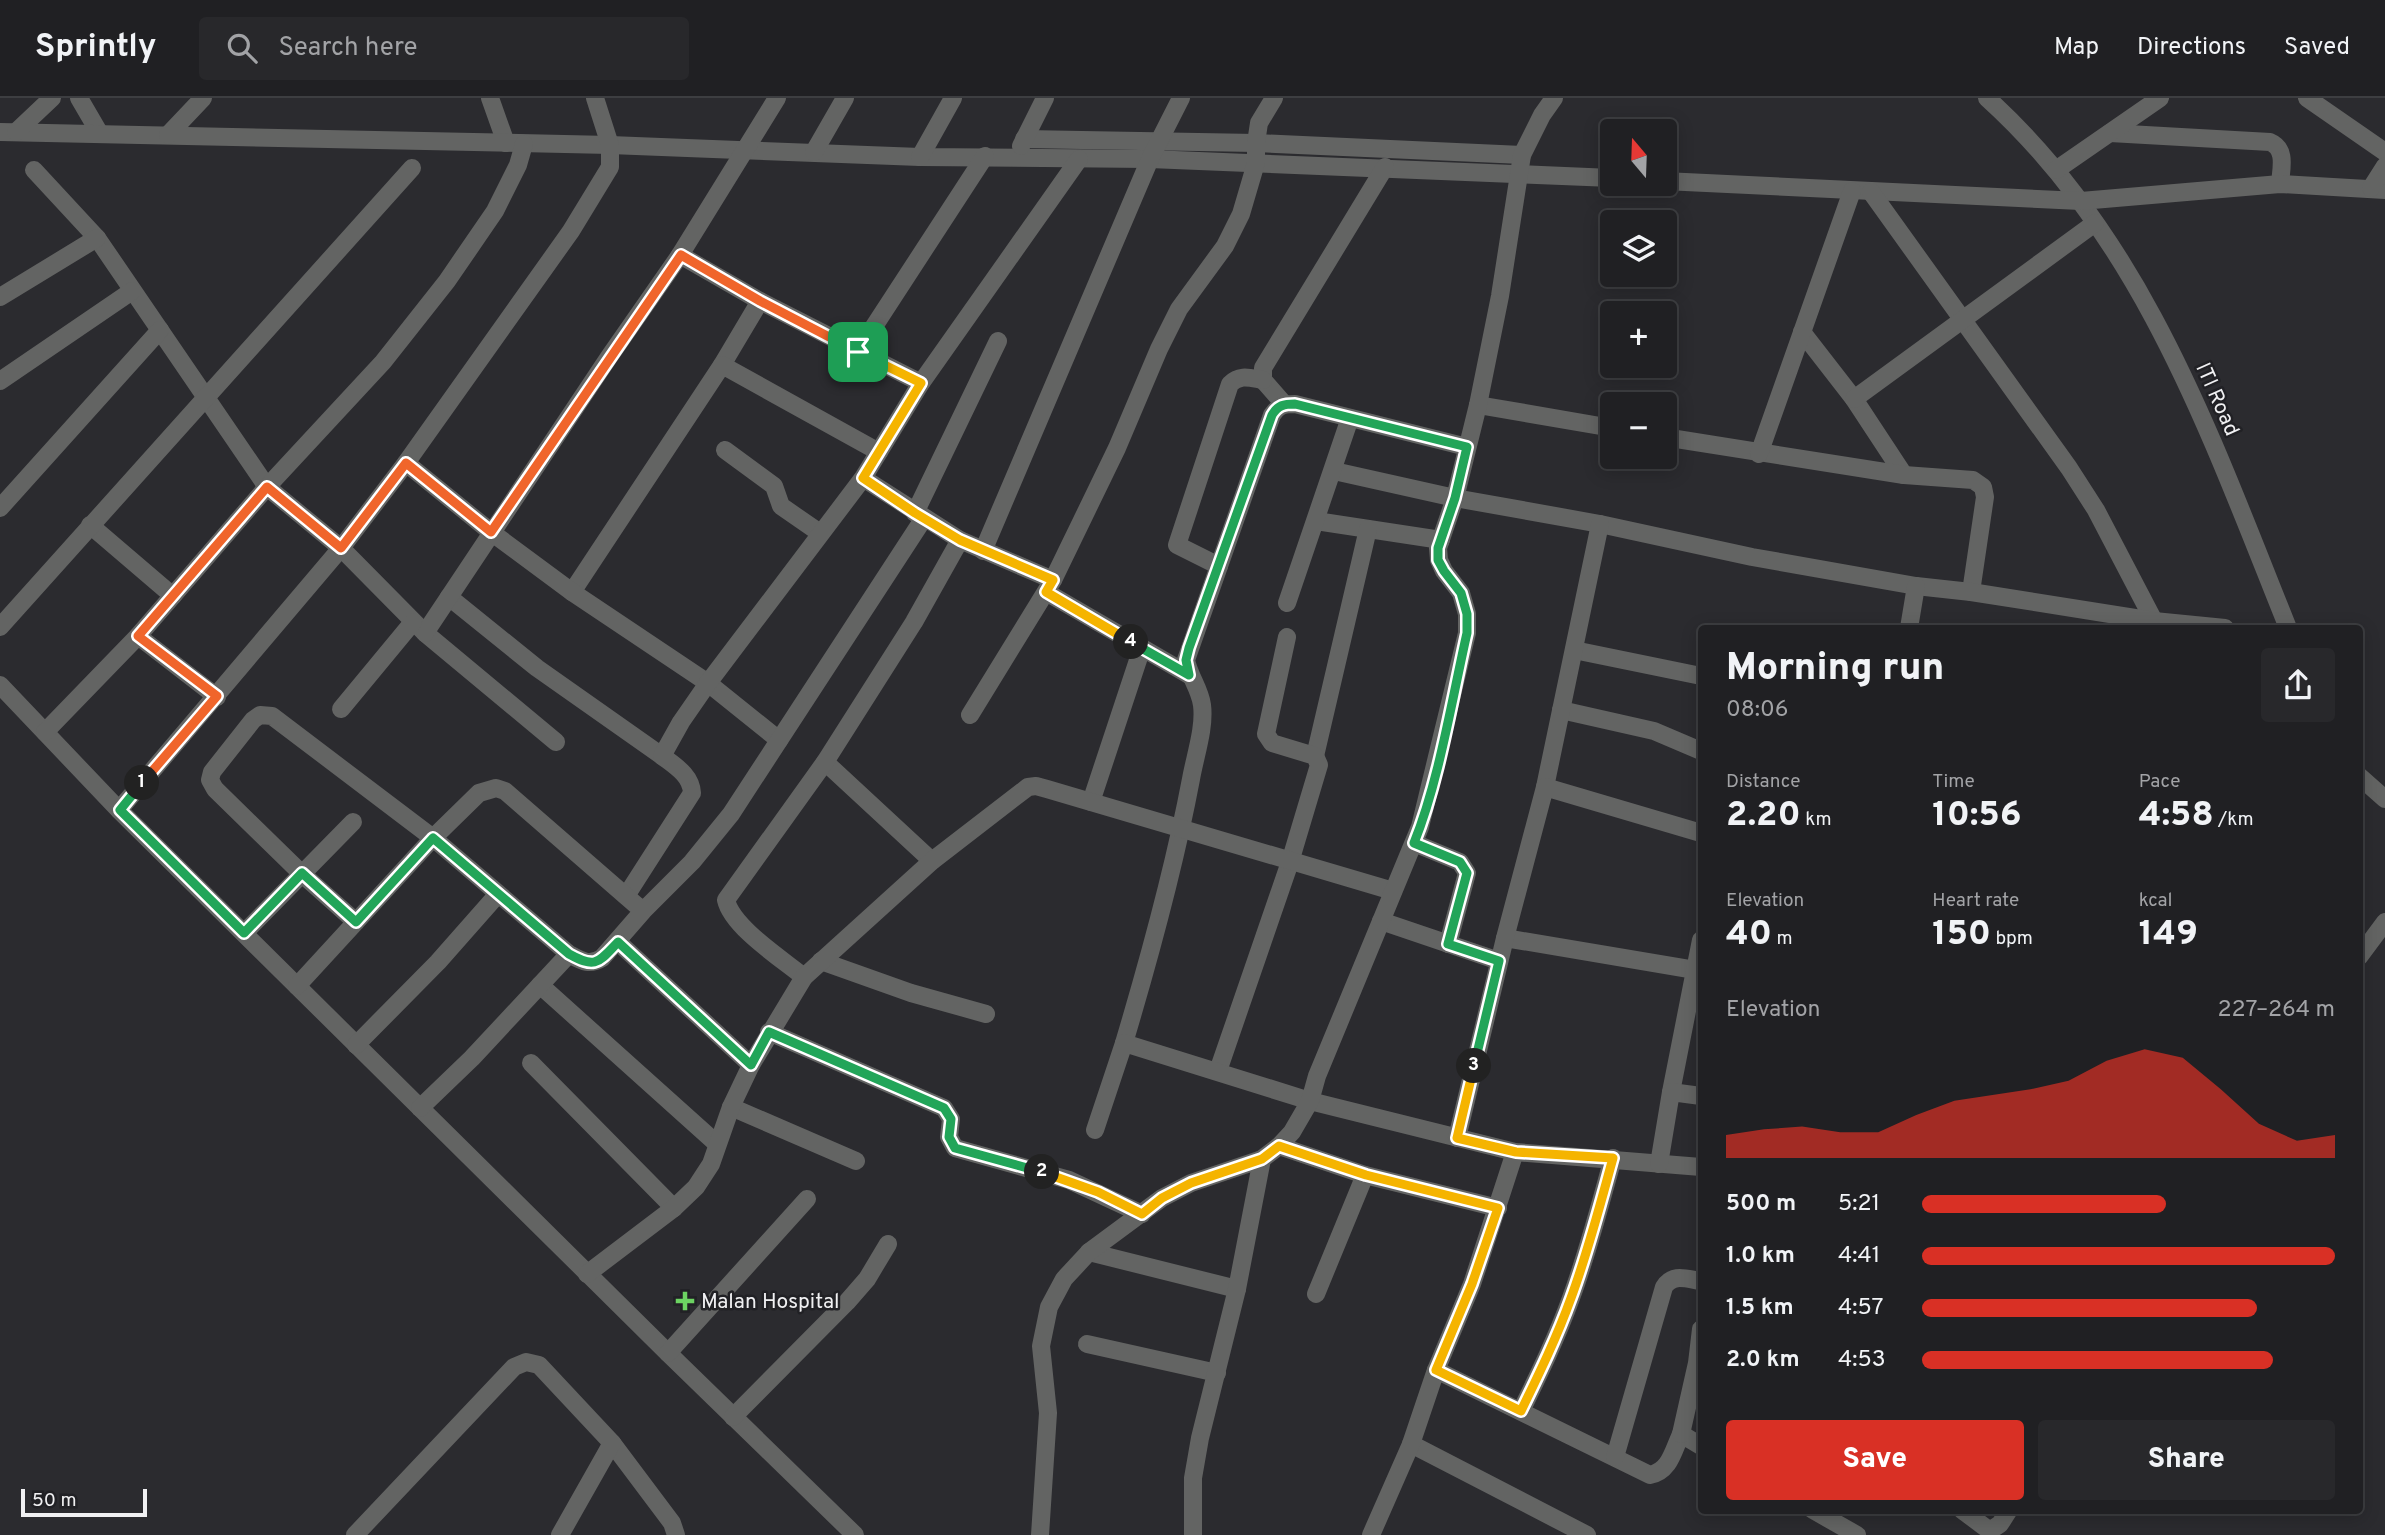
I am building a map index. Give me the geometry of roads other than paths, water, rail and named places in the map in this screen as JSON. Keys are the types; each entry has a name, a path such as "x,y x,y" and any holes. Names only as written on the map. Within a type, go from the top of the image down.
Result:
{"street":[{"path":"8,132 52,98"},
{"path":"79,98 100,134"},
{"path":"168,135 203,98"},
{"path":"45,732 138,636 267,487 383,362 447,281 495,211 517,151 491,98"},
{"path":"120,810 341,548 406,463 571,231 610,156 595,98"},
{"path":"341,709 449,597 681,255 777,98"},
{"path":"814,152 845,98"},
{"path":"920,157 953,98"},
{"path":"1014,158 1045,98"},
{"path":"983,551 1150,159 1181,98"},
{"path":"970,715 1049,586 1117,448 1179,309 1225,247 1241,214 1256,163 1255,143 1259,123 1274,98"},
{"path":"1040,1535 1048,1413 1041,1346 1049,1307 1064,1279 1088,1252 1162,1198 1191,1183 1262,1159 1292,1132 1310,1101 1317,1076 1420,827 1467,633 1467,614 1461,593 1438,560 1441,540 1455,498 1478,405 1500,296 1522,155 1542,115 1554,98"},
{"path":"1987,98 2006,115 2081,201"},
{"path":"2056,170 2160,98"},
{"path":"2307,98 2385,152"},
{"path":"8,132 168,135 610,156 746,151 920,157 1150,159 1600,177"},
{"path":"2110,133 2270,142 2277,145 2281,151 2280,184"},
{"path":"1024,139 1255,143 1522,155"},
{"path":"858,352 985,156"},
{"path":"662,756 708,682 863,478 921,383 1079,159"},
{"path":"1677,182 2081,201 2280,184 2378,189 2385,166"},
{"path":"1263,380 1263,368 1278,341 1385,167"},
{"path":"0,627 412,168"},
{"path":"34,170 97,238 267,487 341,548 419,627 556,742"},
{"path":"1759,454 1852,191"},
{"path":"1871,192 2076,478 2127,567 2154,621"},
{"name":"ITI Road","path":"2081,201 2151,309 2186,381 2287,625"},
{"path":"1854,399 2095,223"},
{"path":"0,297 97,238"},
{"path":"681,255 760,301 921,383"},
{"path":"0,381 132,291"},
{"path":"572,592 722,365 760,301"},
{"path":"0,508 160,330"},
{"path":"1802,332 1854,399 1904,475"},
{"path":"356,922 215,789 211,780 212,772 253,720 260,715 272,716 433,838 569,954 586,964 595,962 618,942 643,911 692,862 731,814 920,515 998,341"},
{"path":"722,365 879,452"},
{"path":"1219,566 1177,545 1230,384 1236,378 1244,377 1263,380 1284,404"},
{"path":"1095,1130 1153,946 1182,830 1200,732 1202,706 1186,660 1272,415 1276,408 1284,404 1295,404 1467,447"},
{"path":"1478,405 1600,426"},
{"path":"1287,603 1350,418"},
{"path":"1677,440 1904,475 1973,480 1983,487 1985,497 1971,592"},
{"path":"725,450 774,486 781,506 820,533"},
{"path":"406,463 491,532 572,592 708,682 779,740"},
{"path":"1334,471 1752,557 1916,586 2195,625"},
{"path":"863,478 960,540 1049,586 1142,648 1189,675"},
{"path":"1316,521 1441,540"},
{"path":"1457,1138 1499,961 1545,786 1600,524"},
{"path":"90,525 173,596"},
{"path":"1218,1071 1290,862 1319,765 1315,756 1368,529"},
{"path":"804,977 744,927 728,910 726,900 825,762 914,622 960,540"},
{"path":"1910,625 1916,586"},
{"path":"449,597 537,668 662,756 684,773 691,783 692,793 626,896"},
{"path":"138,636 217,696"},
{"path":"1287,637 1266,734 1272,743 1315,756"},
{"path":"1091,802 1142,648"},
{"path":"1574,650 1698,675"},
{"path":"0,685 120,810 356,1045 855,1535"},
{"path":"1562,710 1654,731 1698,750"},
{"path":"825,762 932,861"},
{"path":"2363,780 2385,799"},
{"path":"587,1274 674,1208 696,1187 710,1164 716,1143 751,1065 804,977 932,861 1028,788 1036,786 1393,891"},
{"path":"1545,786 1698,832"},
{"path":"297,986 433,838 479,793 496,788 505,791 643,911"},
{"path":"244,933 354,822"},
{"path":"1414,843 1460,862 1467,873 1448,944"},
{"path":"356,1045 438,962 498,894"},
{"path":"1381,921 1499,961"},
{"path":"2365,940 2385,922"},
{"path":"1505,938 1698,970 1671,1092 1659,1164"},
{"path":"618,942 751,1065"},
{"path":"420,1108 472,1058 569,954"},
{"path":"821,961 986,1014"},
{"path":"540,985 716,1143"},
{"path":"769,1032 944,1108 951,1119 949,1137 955,1148 1069,1180 1142,1214"},
{"path":"1124,1043 1310,1101 1516,1152 1698,1167"},
{"path":"531,1063 674,1208"},
{"path":"1671,1092 1698,1096"},
{"path":"731,1107 856,1161"},
{"path":"1279,1146 1366,1175 1498,1208"},
{"path":"1371,1535 1410,1444 1436,1370 1472,1284 1516,1152"},
{"path":"1521,1411 1571,1298 1613,1158"},
{"path":"1193,1535 1194,1478 1200,1438 1237,1289 1262,1159"},
{"path":"1315,1294 1366,1175"},
{"path":"668,1353 807,1199"},
{"path":"733,1416 847,1302 867,1279 888,1244"},
{"path":"1088,1252 1237,1289"},
{"path":"1615,1457 1664,1287 1668,1280 1676,1277 1698,1281"},
{"path":"1087,1344 1217,1373"},
{"path":"1436,1370 1650,1475 1659,1474 1666,1467 1681,1434 1698,1354"},
{"path":"355,1535 514,1367 526,1362 539,1365 612,1443 672,1523 676,1535"},
{"path":"1681,1434 1698,1444"},
{"path":"560,1535 612,1443"},
{"path":"1410,1444 1556,1527 1587,1535"},
{"path":"1820,1514 1857,1535"},
{"path":"1967,1514 1991,1530 2000,1524 2006,1514"}],"place":[{"name":"Malan Hospital","path":"685,1301"}]}
